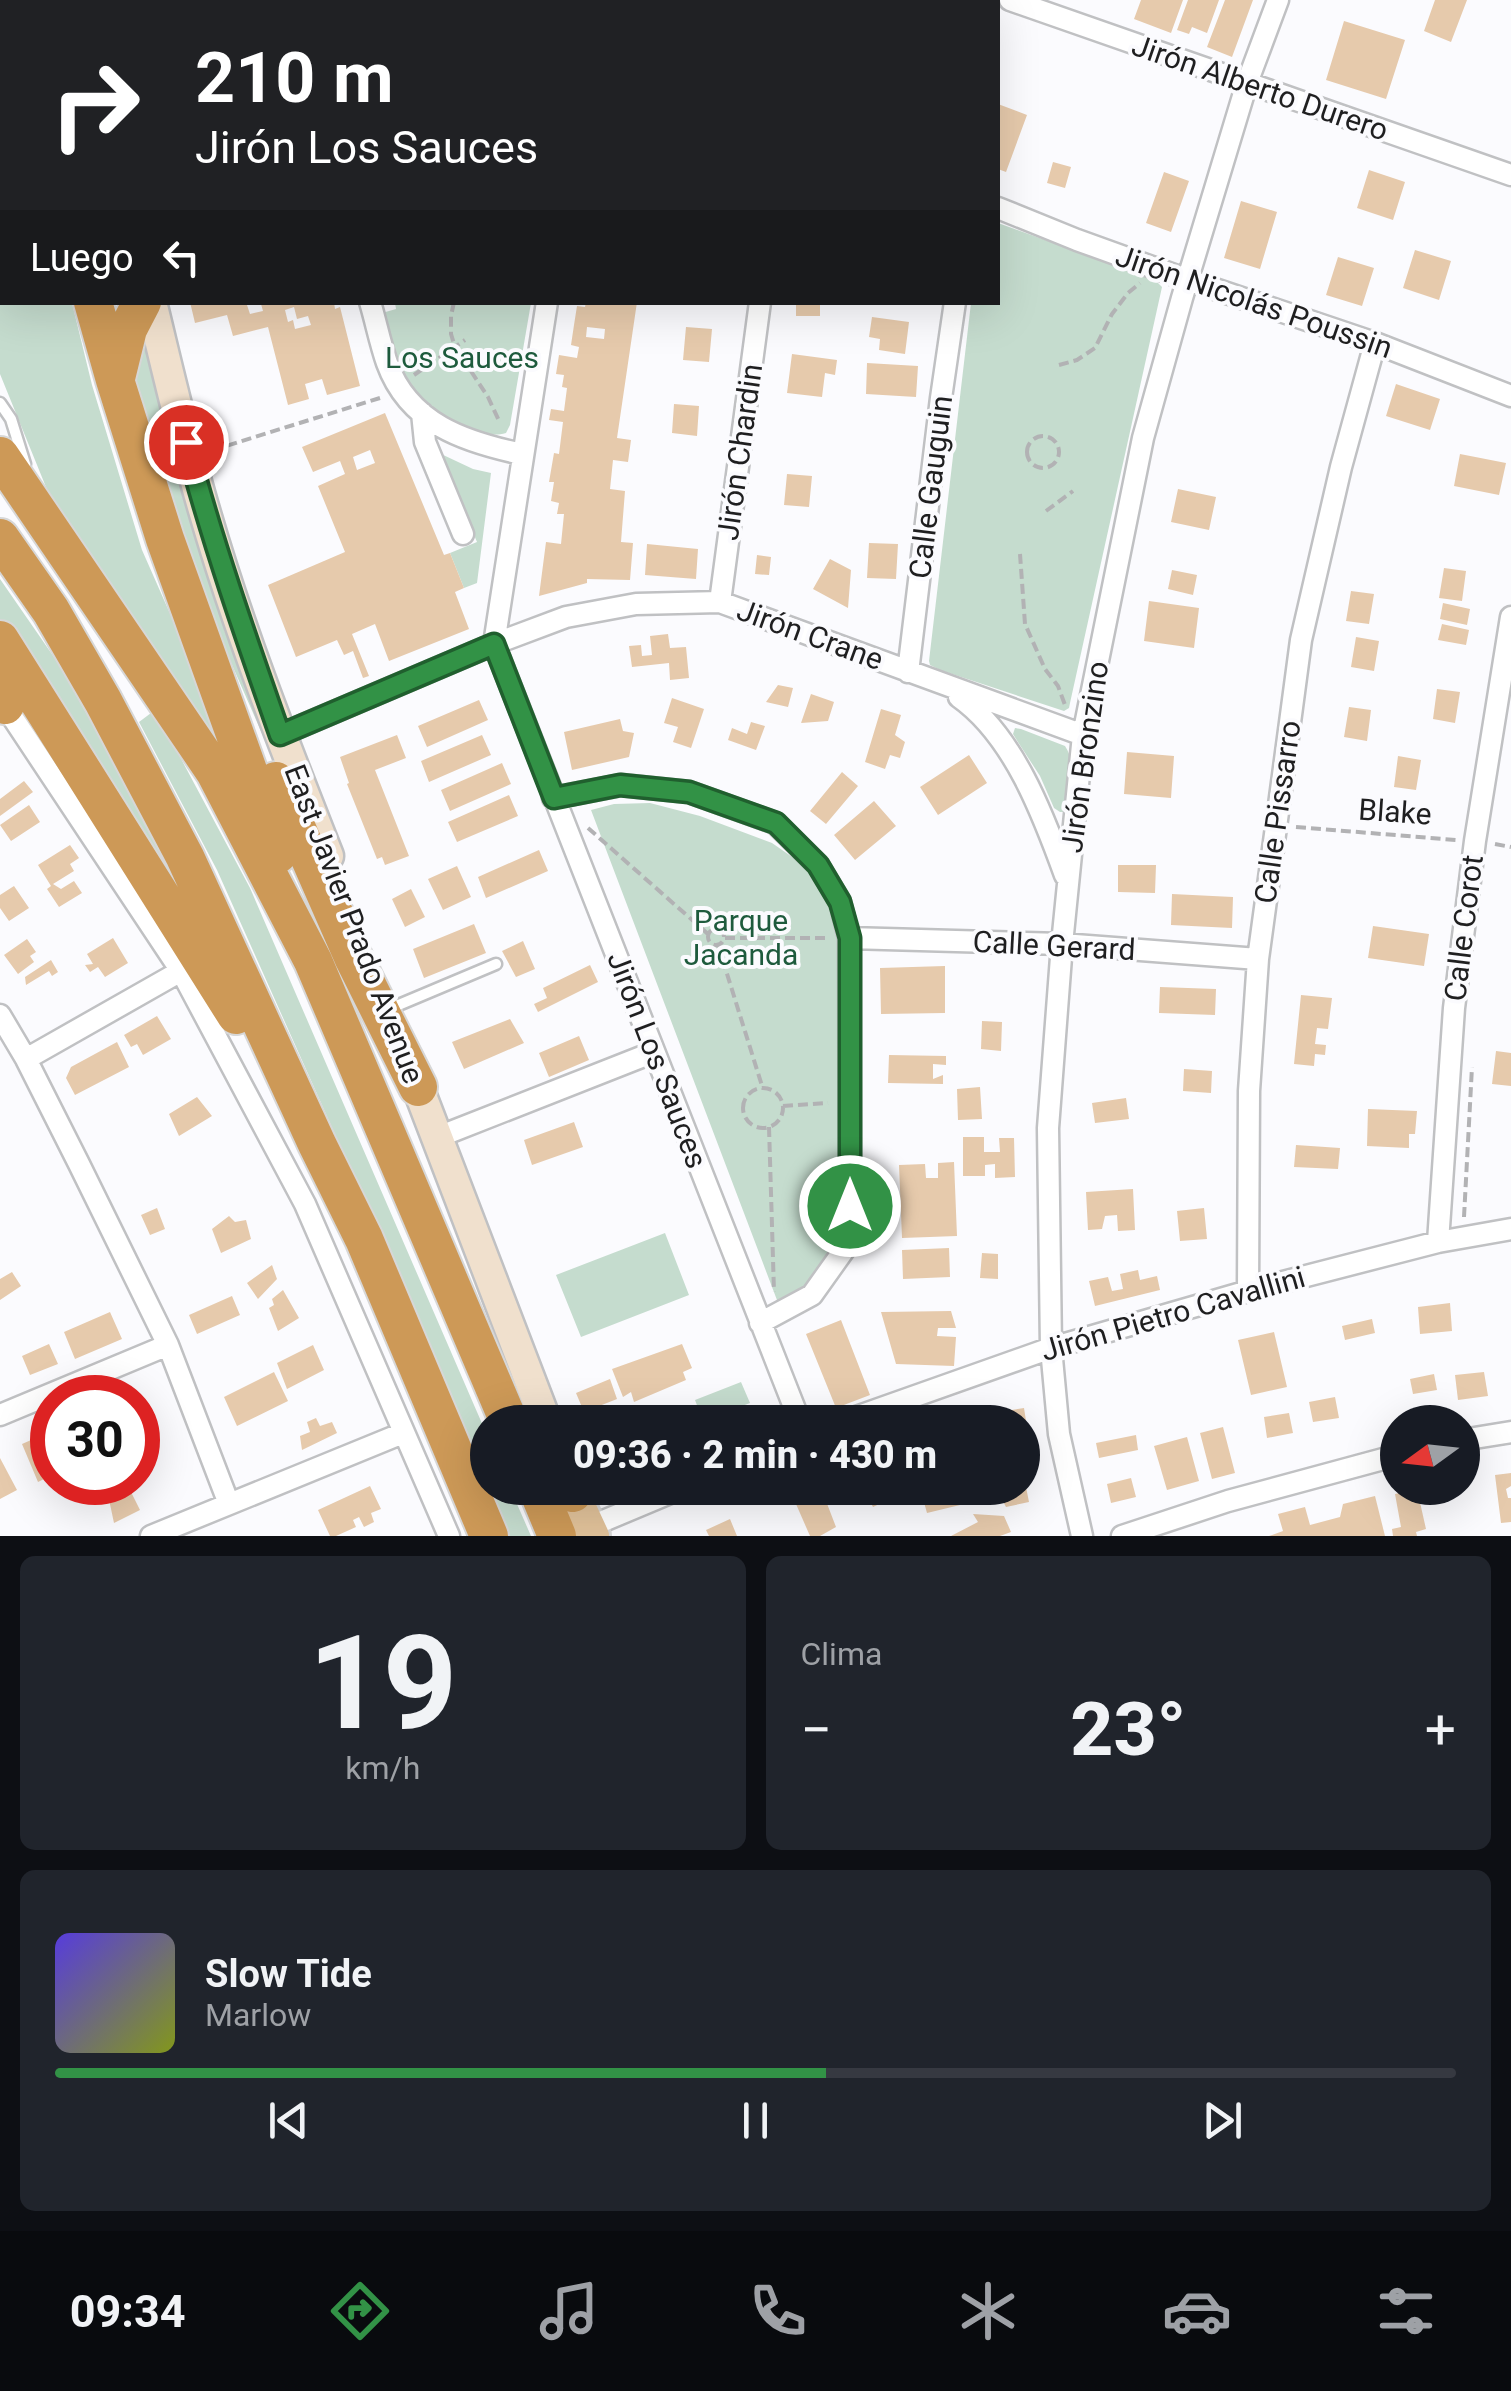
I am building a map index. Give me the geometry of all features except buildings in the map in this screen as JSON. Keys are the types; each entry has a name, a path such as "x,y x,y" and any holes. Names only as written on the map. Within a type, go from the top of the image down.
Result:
{"highway":[{"path":"94,305 198,636 257,790 313,960"},
{"path":"115,380 128,329 140,305"},
{"name":"East Javier Prado Avenue","path":"14,463 48,525 214,772 313,960 502,1405"},
{"path":"0,538 50,611 186,857 364,1239 490,1536"},
{"path":"198,636 276,779 354,959 418,1087"},
{"path":"0,640 318,1144"},
{"path":"374,1106 529,1405"},
{"path":"364,1239 478,1536"},
{"path":"569,1505 580,1533"}],"street":[{"name":"Jirón Alberto Durero","path":"1010,0 1511,175"},
{"name":"Jirón Bronzino","path":"1082,1536 1059,1434 1050,1348 1048,1128 1083,734 1143,438 1247,83 1278,0"},
{"name":"Jirón Nicolás Poussin","path":"1000,209 1188,280 1376,342 1511,396"},
{"name":"East Javier Prado Avenue","path":"152,305 204,508 280,735 540,1405"},
{"path":"371,305 387,364 398,386 422,413 461,438 522,454"},
{"name":"Jirón Los Sauces","path":"547,305 494,644 654,1052 767,1319 795,1405"},
{"name":"Jirón Chardin","path":"720,602 760,305"},
{"name":"Calle Gauguin","path":"908,672 956,305"},
{"name":"Calle Pissarro","path":"1248,1290 1249,1092 1258,960 1276,826 1302,640 1342,466 1376,342"},
{"path":"422,413 425,442 463,534"},
{"name":"Jirón Crane","path":"280,735 566,617 636,604 720,602 1083,734"},
{"name":"Calle Corot","path":"1438,1242 1454,1008 1474,841 1511,617"},
{"name":"Jirón Crane","path":"942,684 974,708 1011,752 1068,881"},
{"path":"2,696 181,971 304,1204 449,1536"},
{"path":"554,798 620,785 689,792 776,823 818,865 840,902 850,938 850,1206 844,1250 812,1295 767,1319"},
{"name":"Calle Gerard","path":"850,938 1062,944 1258,960"},
{"path":"26,1059 181,971"},
{"path":"0,1015 26,1059 168,1345 229,1504"},
{"path":"438,1137 654,1052"},
{"name":"Jirón Pietro Cavallini","path":"890,1405 1050,1348 1248,1290 1438,1242 1511,1229"},
{"path":"1,1411 168,1345"},
{"path":"1480,1437 1511,1432"},
{"path":"151,1536 403,1433"},
{"path":"1122,1536 1228,1501 1380,1459"},
{"path":"580,1533 643,1505"}],"lane":[{"path":"0,403 11,419 14,463"},
{"path":"34,488 48,525"},
{"path":"388,1010 496,964"}],"path":[{"path":"1060,365 1078,360 1095,348 1112,314 1128,293 1151,274"},
{"path":"453,305 451,334 455,347 474,373 500,423"},
{"path":"414,376 465,340"},
{"path":"208,452 385,396"},
{"path":"1041,435 1052,438 1060,451 1056,461 1046,468 1033,464 1027,455 1031,440 1041,435"},
{"path":"1046,511 1073,491"},
{"path":"1020,554 1025,624 1044,669 1065,700 1066,715"},
{"path":"554,798 708,934 710,942 718,945"},
{"name":"Blake","path":"1276,826 1511,847"},
{"path":"708,934 714,929 724,932 725,938 718,945"},
{"path":"725,938 850,938"},
{"path":"718,945 763,1088 778,1096 782,1106 780,1119 762,1128 750,1123 744,1104 750,1093 763,1088"},
{"path":"1464,1223 1473,1055"},
{"path":"782,1106 850,1101"},
{"path":"767,1319 769,1127"}],"green space":[{"path":"1000,224 1154,279 1162,287 1069,708 1064,711 940,670 929,661 971,305 1000,305"},
{"path":"0,305 72,305 92,385 142,550 220,727 208,734 48,492 0,374"},
{"name":"Los Sauces","path":"395,305 531,305 506,433 487,434 455,424 424,401 403,369 382,313 396,309"},
{"path":"145,338 225,632 289,785 285,786 208,610 165,486 134,381 135,360"},
{"path":"439,453 491,473 477,583 464,588 450,553 477,542"},
{"path":"0,579 56,660 179,876 172,880 0,619"},
{"path":"155,710 250,888 474,1405 470,1405 470,1454 359,1188 217,870 139,722"},
{"path":"1015,728 1065,746 1072,775 1064,812 1054,808 1040,776 1013,734"},
{"name":"Parque Jacanda","path":"650,803 700,816 772,843 820,882 839,930 838,1227 833,1249 818,1278 780,1308 591,810 614,804"},
{"path":"665,1233 689,1295 581,1337 556,1275"},
{"path":"741,1382 750,1403 697,1405 695,1400"},
{"path":"491,1505 517,1505 531,1536 504,1536"}],"route":[{"path":"186,442 228,587 280,735 494,644 554,798 620,785 689,792 776,823 818,865 840,902 850,938 850,1206"}]}
